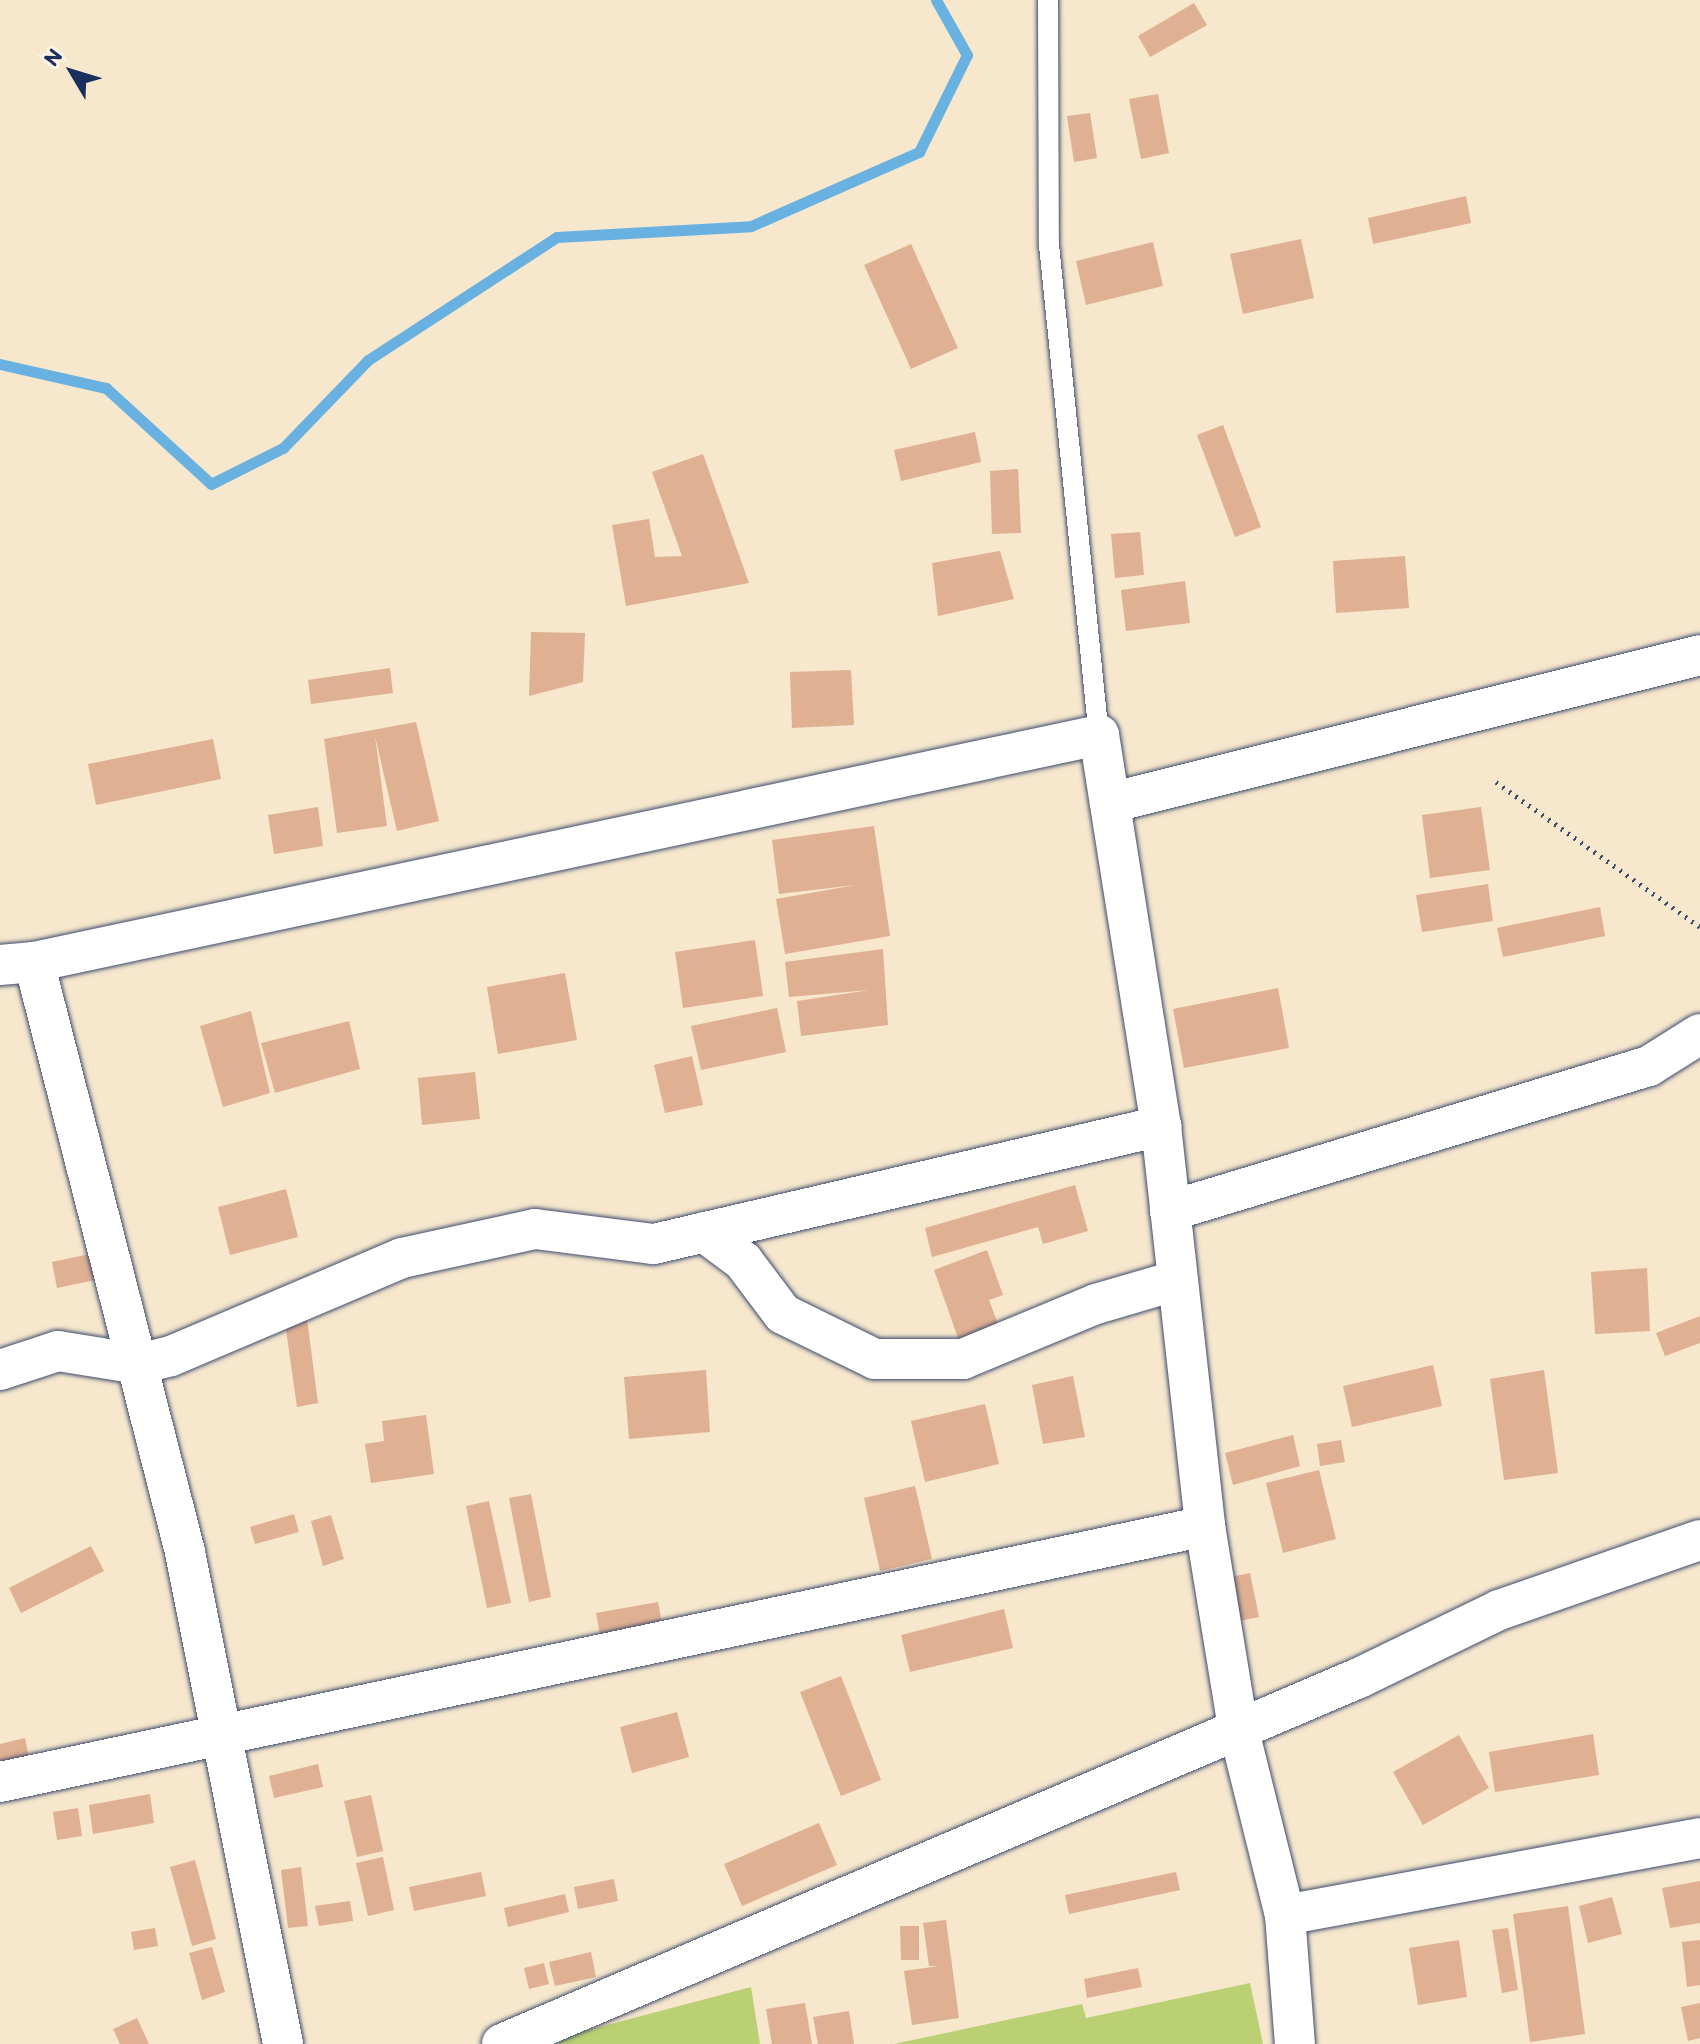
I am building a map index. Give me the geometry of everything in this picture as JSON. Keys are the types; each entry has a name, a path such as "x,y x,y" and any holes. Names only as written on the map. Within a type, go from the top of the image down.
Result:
{"street":[{"path":"1110,803 1700,655"},
{"path":"283,2044 217,1734 185,1552 139,1364 17,964 1099,735 1161,1126 1205,1526 1238,1727 1285,1915 1295,2044"},
{"path":"1170,1211 1649,1066 1700,1034"},
{"path":"0,1370 58,1351 139,1364 402,1258 535,1229 654,1244 1161,1126"},
{"path":"704,1232 743,1261 783,1314 875,1359 963,1359 1096,1304 1178,1280"},
{"path":"0,1782 1205,1526"},
{"path":"502,2044 1238,1727 1499,1610 1700,1540"},
{"path":"1285,1915 1700,1838"}],"lane":[{"path":"1048,0 1049,245 1099,735"}],"path":[{"path":"1496,782 1700,927"}],"green space":[{"path":"1250,1983 1263,2044 894,2044 1082,2004 1086,2018"},
{"path":"751,1987 760,2044 559,2044 558,2038"}],"building":[{"path":"1194,3 1207,25 1150,57 1138,36"},
{"path":"1158,94 1169,153 1141,159 1129,99"},
{"path":"1090,113 1097,158 1074,162 1067,116"},
{"path":"1466,196 1471,223 1373,244 1368,218"},
{"path":"1301,239 1314,298 1243,314 1230,254"},
{"path":"1153,242 1163,286 1086,305 1076,261"},
{"path":"911,244 958,348 911,369 864,265"},
{"path":"1223,425 1261,527 1235,537 1197,435"},
{"path":"975,432 981,462 901,481 894,450"},
{"path":"703,454 749,583 626,606 612,525 649,519 655,557 682,556 652,472"},
{"path":"1018,469 1021,533 992,534 990,471"},
{"path":"1140,532 1144,575 1115,578 1111,534"},
{"path":"1000,551 1014,599 938,616 932,563"},
{"path":"1405,556 1409,608 1336,613 1333,561"},
{"path":"1185,581 1190,623 1126,631 1121,590"},
{"path":"531,632 585,633 583,682 529,696"},
{"path":"390,668 393,693 311,704 308,680"},
{"path":"851,670 854,725 792,728 790,672"},
{"path":"416,722 439,821 397,831 375,736 387,826 337,833 324,739"},
{"path":"213,739 221,779 96,805 88,764"},
{"path":"318,807 323,846 274,854 268,815"},
{"path":"1481,807 1490,870 1430,878 1422,815"},
{"path":"874,826 890,936 785,954 776,899 856,885 779,894 772,840"},
{"path":"1488,884 1493,921 1422,932 1416,895"},
{"path":"1600,907 1605,936 1503,957 1497,928"},
{"path":"755,940 763,996 683,1008 675,952"},
{"path":"883,949 888,1025 801,1036 797,1001 870,990 789,997 785,962"},
{"path":"565,973 577,1040 498,1054 487,987"},
{"path":"1278,988 1289,1048 1184,1068 1173,1009"},
{"path":"777,1008 786,1052 701,1070 691,1026"},
{"path":"251,1011 270,1093 223,1107 200,1026"},
{"path":"349,1021 360,1069 275,1093 261,1043"},
{"path":"692,1056 703,1105 665,1113 654,1065"},
{"path":"475,1072 480,1119 422,1125 418,1078"},
{"path":"1075,1185 1088,1231 1043,1244 1038,1227 932,1257 925,1228"},
{"path":"286,1189 298,1237 230,1255 218,1207"},
{"path":"987,1250 1003,1295 989,1300 1004,1340 964,1355 934,1270"},
{"path":"94,1253 100,1279 57,1288 52,1262"},
{"path":"1647,1268 1650,1331 1595,1334 1591,1272"},
{"path":"1700,1316 1700,1343 1665,1356 1656,1333"},
{"path":"307,1319 318,1403 297,1407 285,1323"},
{"path":"1433,1365 1442,1406 1352,1427 1343,1386"},
{"path":"706,1370 710,1432 629,1439 624,1377"},
{"path":"1544,1370 1558,1473 1504,1480 1490,1379"},
{"path":"1073,1376 1085,1437 1043,1444 1032,1385"},
{"path":"985,1404 999,1464 925,1482 911,1421"},
{"path":"426,1415 434,1474 371,1483 365,1444 384,1441 382,1421"},
{"path":"1293,1435 1300,1466 1233,1485 1225,1453"},
{"path":"1341,1440 1345,1462 1320,1466 1317,1444"},
{"path":"1319,1470 1336,1539 1283,1553 1266,1483"},
{"path":"915,1486 932,1559 880,1571 864,1498"},
{"path":"531,1494 551,1597 529,1602 509,1498"},
{"path":"489,1501 511,1603 487,1608 466,1506"},
{"path":"294,1514 299,1532 255,1544 250,1527"},
{"path":"331,1515 344,1559 323,1566 311,1521"},
{"path":"91,1546 104,1571 21,1613 9,1588"},
{"path":"1250,1573 1259,1617 1234,1622 1226,1578"},
{"path":"658,1602 663,1629 601,1640 596,1613"},
{"path":"1004,1609 1013,1648 910,1672 901,1635"},
{"path":"841,1676 881,1780 841,1796 800,1692"},
{"path":"677,1712 689,1757 632,1773 620,1727"},
{"path":"1593,1734 1599,1775 1495,1792 1489,1752"},
{"path":"1459,1735 1489,1788 1423,1825 1393,1772"},
{"path":"25,1738 29,1758 0,1765 0,1744"},
{"path":"318,1764 323,1787 274,1798 269,1776"},
{"path":"150,1794 154,1823 93,1834 89,1805"},
{"path":"371,1795 383,1851 357,1857 344,1801"},
{"path":"78,1808 82,1836 57,1840 53,1812"},
{"path":"819,1823 837,1865 742,1906 724,1864"},
{"path":"383,1857 394,1910 368,1916 356,1863"},
{"path":"195,1860 216,1939 192,1946 170,1867"},
{"path":"301,1867 308,1926 288,1928 281,1870"},
{"path":"481,1872 486,1896 414,1911 409,1887"},
{"path":"1176,1872 1180,1890 1069,1914 1065,1895"},
{"path":"614,1879 618,1901 578,1909 574,1887"},
{"path":"1700,1881 1700,1923 1670,1928 1662,1888"},
{"path":"565,1894 569,1912 508,1927 504,1908"},
{"path":"1612,1897 1622,1934 1588,1943 1579,1906"},
{"path":"350,1901 353,1921 319,1926 315,1906"},
{"path":"1568,1906 1585,2034 1530,2042 1513,1914"},
{"path":"946,1920 959,2018 912,2025 904,1971 939,1966 929,1966 923,1923"},
{"path":"900,1926 919,1926 919,1960 901,1960"},
{"path":"155,1928 158,1946 134,1950 131,1932"},
{"path":"1508,1928 1518,1990 1502,1993 1492,1930"},
{"path":"1459,1940 1467,1997 1418,2005 1409,1948"},
{"path":"1700,1940 1700,1985 1687,1987 1682,1942"},
{"path":"212,1947 225,1992 202,2000 189,1953"},
{"path":"591,1952 596,1977 555,1986 549,1962"},
{"path":"544,1963 549,1984 529,1989 524,1968"},
{"path":"1138,1968 1142,1987 1087,1998 1084,1979"},
{"path":"805,2003 812,2044 772,2044 766,2009"},
{"path":"1700,2003 1700,2038 1688,2041 1681,2007"},
{"path":"849,2011 854,2044 818,2044 813,2017"},
{"path":"137,2018 149,2044 120,2044 113,2029"}],"waterway":[{"path":"0,364 106,388 211,484 283,448 368,360 557,237 751,226 919,152 967,55 936,0"}]}
